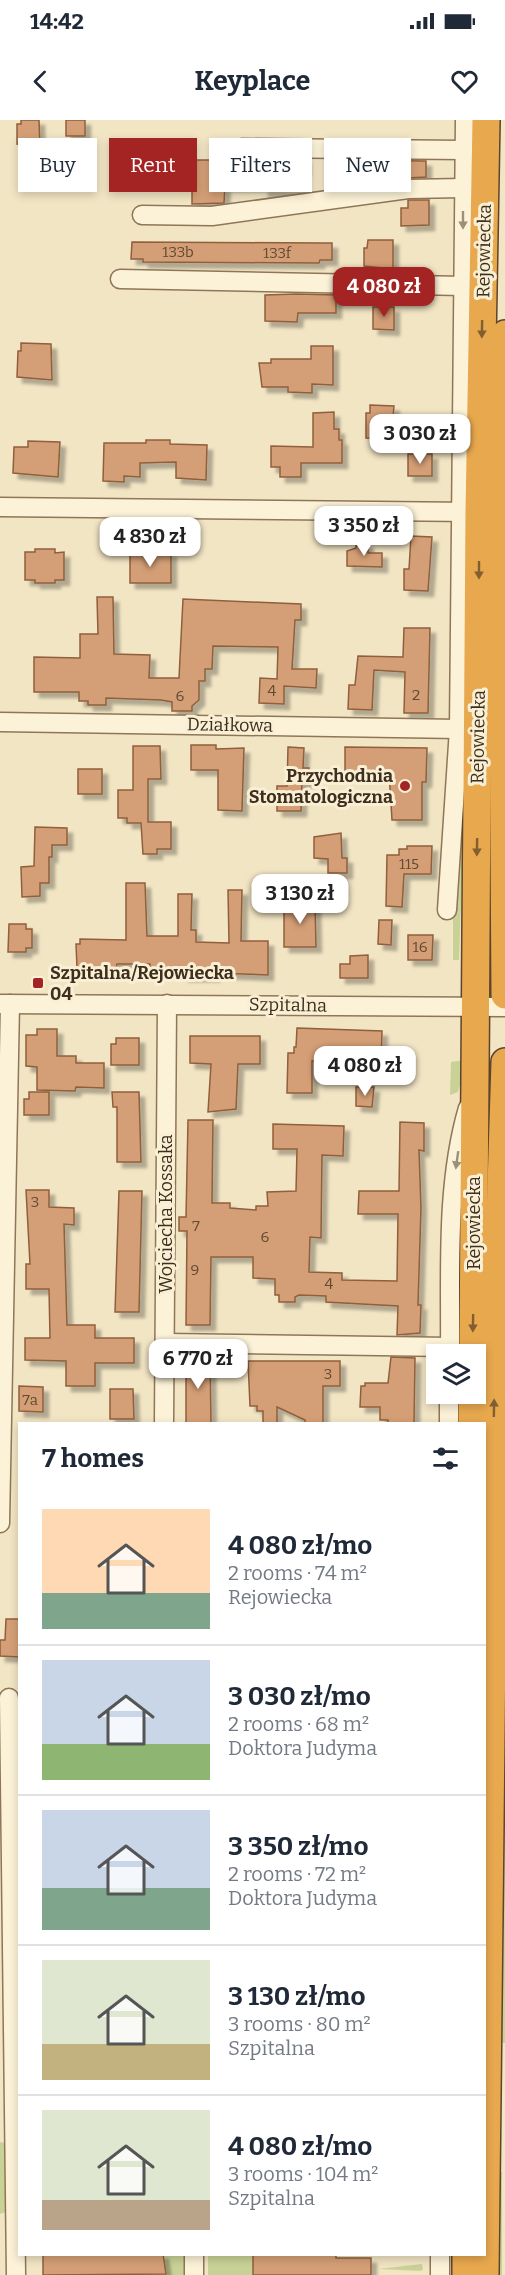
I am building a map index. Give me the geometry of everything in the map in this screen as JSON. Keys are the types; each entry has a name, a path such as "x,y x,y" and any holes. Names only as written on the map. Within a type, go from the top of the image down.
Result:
{"highway":[{"name":"Rejowiecka","path":"459,1344 475,1083 487,518 486,120"},
{"name":"Rejowiecka","path":"505,334 487,518 505,870 505,995"},
{"name":"Rejowiecka","path":"486,2212 505,1062"},
{"path":"472,1404 472,1422"},
{"path":"466,2256 466,2275"},
{"name":"Rejowiecka","path":"485,2256 485,2275"}],"street":[{"path":"447,910 459,729 487,518 463,286 465,120"},
{"path":"312,149 464,150"},
{"path":"142,215 212,216 408,189 463,188"},
{"path":"120,279 463,286"},
{"path":"0,507 487,518"},
{"name":"Działkowa","path":"0,722 459,729"},
{"path":"0,1523 5,1004"},
{"name":"Szpitalna","path":"5,1004 505,1007"},
{"name":"Wojciecha Kossaka","path":"164,1422 167,1004"},
{"path":"165,1343 426,1351"},
{"path":"449,1404 449,1422"},
{"path":"9,1698 12,2220 16,2275"},
{"path":"194,2256 194,2275"},
{"path":"440,2256 440,2275"}],"green space":[{"path":"467,667 466,844 463,847 459,960 453,960 453,881"},
{"path":"466,1060 458,1092 450,1095 451,1062"},
{"path":"505,1372 505,2043 502,2043 495,2004"},
{"path":"0,2142 7,2143 6,2212 0,2214"},
{"path":"496,2172 502,2172 502,2275 494,2275"},
{"path":"163,2256 189,2256 189,2275 166,2275"},
{"path":"208,2256 253,2256 253,2275 208,2275"},
{"path":"422,2264 421,2271 378,2269"}],"building":[{"path":"21,120 39,120 40,138 18,138 17,144 17,124 21,124"},
{"path":"66,120 85,120 85,136 66,136"},
{"path":"197,160 209,160 209,192 225,192 224,203 192,204 192,192 197,192"},
{"path":"411,161 426,161 426,177 411,178"},
{"path":"408,200 429,200 429,225 401,226 401,208 408,208"},
{"path":"368,240 393,240 393,269 364,266 364,248 367,248"},
{"path":"132,242 332,243 332,260 320,260 319,263 143,262 143,259 131,259"},
{"path":"265,295 336,295 336,313 298,313 297,322 265,321"},
{"path":"373,307 394,307 394,330 373,329"},
{"path":"21,343 51,344 52,380 17,377 18,351 21,351"},
{"path":"311,346 333,346 333,385 312,384 312,393 288,392 288,387 262,387 259,363 271,363 271,359 311,359"},
{"path":"370,405 394,406 391,439 366,438 366,413 370,413"},
{"path":"334,412 334,429 339,429 339,440 342,440 342,463 301,463 301,477 280,477 280,467 271,467 271,446 313,447 313,413"},
{"path":"146,440 170,440 170,444 207,445 206,480 176,478 176,462 140,463 140,477 124,476 124,482 103,481 104,443 146,443"},
{"path":"28,441 60,442 58,477 13,473 14,447 28,447"},
{"path":"408,454 432,454 432,476 408,476"},
{"path":"411,536 432,537 428,591 404,590 404,569 409,569"},
{"path":"356,544 368,544 368,553 382,553 382,567 347,566 347,551 356,548"},
{"path":"35,549 55,549 55,553 64,552 64,580 55,580 55,583 35,583 35,580 25,580 25,552 35,552"},
{"path":"130,552 171,552 171,583 130,583"},
{"path":"97,597 113,597 114,654 150,655 149,678 179,678 183,599 301,604 301,620 295,620 292,669 317,669 316,688 284,686 284,704 259,703 260,678 277,679 278,647 213,646 212,669 205,669 205,681 199,681 199,700 192,706 192,711 172,711 172,702 161,700 106,698 106,705 88,705 88,701 79,701 79,692 34,692 34,657 80,658 80,634 98,634"},
{"path":"404,628 430,628 428,713 404,713 405,672 374,670 372,710 348,709 349,685 355,685 358,656 403,657"},
{"path":"191,745 216,745 216,749 244,748 242,811 218,810 218,770 191,770"},
{"path":"133,746 160,746 161,779 148,779 148,822 171,822 171,849 157,849 157,854 143,854 141,823 127,823 127,818 118,818 118,790 133,790"},
{"path":"288,747 304,748 303,768 309,768 309,782 302,781 301,811 277,811 277,786 287,786"},
{"name":"Przychodnia Stomatologiczna","path":"345,747 427,748 426,782 422,782 422,820 392,820 389,772 345,772"},
{"path":"78,769 102,769 102,794 78,794"},
{"path":"35,827 67,828 67,845 52,845 52,857 49,857 49,883 40,883 40,896 22,897 21,867 34,866"},
{"path":"341,833 342,858 347,858 347,873 328,873 328,859 314,858 314,837"},
{"path":"407,846 432,846 431,874 404,874 402,907 386,906 387,855 399,855 399,849 407,849"},
{"path":"126,883 145,883 147,936 178,936 178,894 192,894 191,930 196,930 196,942 229,943 228,890 242,890 241,941 268,941 268,975 214,973 214,976 183,976 183,967 150,967 150,964 117,964 116,969 77,968 76,944 80,944 80,939 126,940"},
{"path":"284,903 315,903 316,947 284,947"},
{"path":"379,920 392,920 391,945 378,944"},
{"path":"9,924 26,924 26,929 32,929 32,948 26,948 26,952 8,952"},
{"path":"408,935 433,935 432,960 408,960"},
{"path":"368,955 368,978 340,978 340,964 350,964 350,956"},
{"path":"297,1028 382,1031 381,1062 312,1061 312,1093 287,1093 288,1053 294,1053"},
{"path":"37,1029 57,1029 57,1056 76,1056 76,1063 104,1063 104,1088 76,1087 75,1091 37,1090 37,1067 26,1066 26,1035 37,1035"},
{"path":"190,1036 260,1036 260,1064 238,1064 236,1109 208,1112 211,1064 190,1063"},
{"path":"116,1038 139,1038 139,1065 111,1065 111,1044 116,1044"},
{"path":"356,1087 374,1087 372,1107 356,1106"},
{"path":"29,1092 49,1092 49,1115 24,1115 24,1099 29,1099"},
{"path":"112,1092 139,1092 141,1162 117,1162 117,1107 113,1107"},
{"path":"188,1120 213,1120 212,1203 230,1203 230,1208 256,1210 256,1206 268,1206 267,1192 296,1191 297,1149 273,1149 273,1124 344,1126 343,1156 322,1155 321,1238 310,1237 309,1272 342,1273 342,1280 397,1281 398,1214 358,1214 359,1191 399,1191 400,1122 424,1123 424,1151 419,1150 421,1208 418,1305 421,1305 420,1333 397,1335 398,1306 326,1302 326,1296 299,1295 295,1297 295,1302 279,1302 279,1295 275,1295 275,1279 253,1278 253,1257 211,1257 210,1325 186,1325 187,1231 179,1231 179,1217 186,1217"},
{"path":"26,1190 49,1190 49,1207 74,1208 74,1225 64,1224 67,1325 95,1325 95,1338 134,1338 134,1363 95,1363 95,1386 66,1386 66,1361 25,1360 25,1338 50,1338 49,1289 26,1289 26,1264 30,1264"},
{"path":"119,1191 142,1191 139,1312 115,1312"},
{"path":"186,1356 210,1356 211,1422 186,1422"},
{"path":"391,1357 415,1358 414,1422 380,1420 380,1407 360,1407 361,1386 365,1386 365,1383 388,1383"},
{"path":"248,1361 340,1361 340,1386 323,1386 323,1422 305,1422 277,1407 277,1422 263,1422 263,1411 257,1411 257,1406 250,1406"},
{"path":"19,1386 43,1387 43,1412 19,1411"},
{"path":"110,1389 133,1389 134,1419 110,1419"},
{"path":"6,1619 18,1619 18,1657 0,1656 0,1640 5,1640"},
{"path":"43,2256 163,2256 166,2274 43,2275"},
{"path":"253,2256 371,2258 371,2275 253,2275"}],"place":[{"name":"Przychodnia Stomatologiczna","path":"405,786"},
{"name":"Szpitalna/Rejowiecka 04","path":"38,983"}]}
